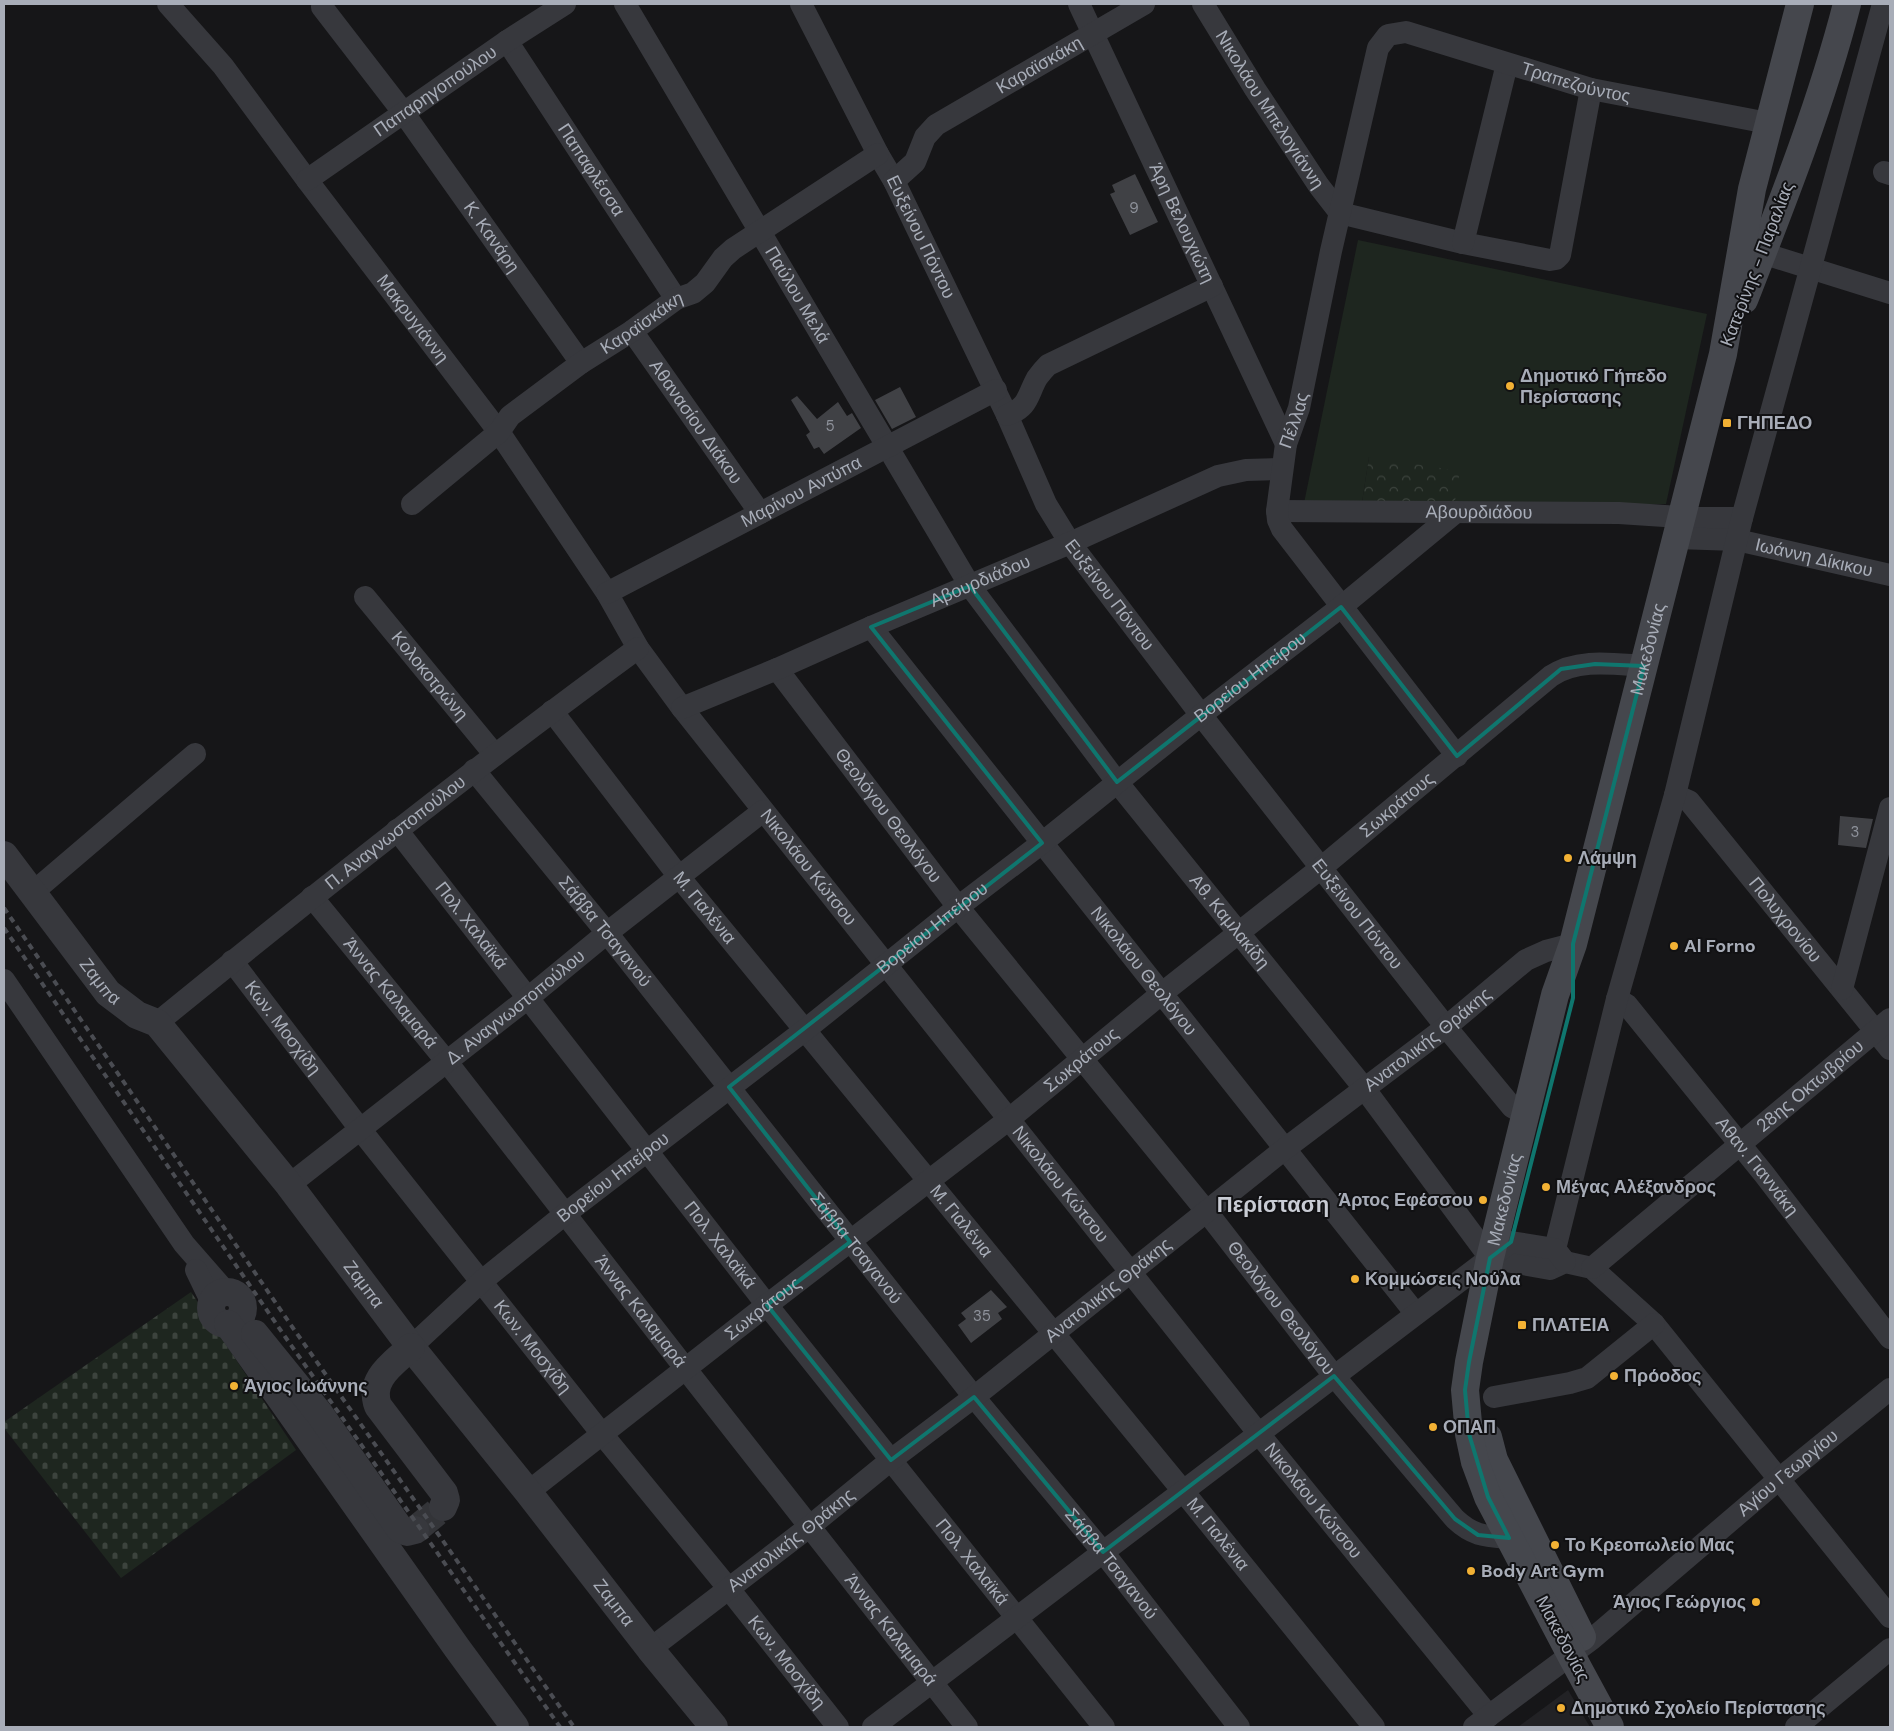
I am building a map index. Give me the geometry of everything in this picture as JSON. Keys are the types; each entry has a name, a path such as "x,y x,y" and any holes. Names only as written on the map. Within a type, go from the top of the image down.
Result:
{"main road":[{"name":"Κατερίνης - Παραλίας","path":"1723,354 1752,189 1800,4"},
{"name":"Κατερίνης - Παραλίας","path":"1723,354 1762,253 1836,46 1847,4"},
{"name":"Μακεδονίας","path":"1610,1727 1494,1460 1483,1417 1482,1386 1525,1114 1555,995 1573,944 1723,354"},
{"name":"Μακεδονίας","path":"1573,944 1573,998 1503,1253 1469,1362 1466,1390 1467,1414 1469,1434 1476,1462 1488,1497 1508,1538 1578,1650 1630,1727"}],"street":[{"name":"Μακρυγιάννη","path":"168,4 223,66 306,180 499,432 607,593 638,648"},
{"name":"Παπαρηγοπούλου","path":"306,180 507,41 565,4"},
{"name":"Παύλου Μελά","path":"625,4 970,586"},
{"name":"Ευξείνου Πόντου","path":"801,4 878,154 894,181 996,390 1046,504 1070,543 1446,1027 1512,1107 1525,1114"},
{"name":"Άρη Βελουχιώτη","path":"1079,4 1286,444"},
{"name":"Καραϊσκάκη","path":"894,181 915,162 925,137 936,125 1144,4"},
{"name":"Νικολάου Μπελογιάννη","path":"1203,4 1318,186 1340,213"},
{"path":"873,1727 1416,1314 1503,1253 1550,1270 1560,1256 1617,999 1675,796 1742,518 1883,4"},
{"name":"Κ. Κανάρη","path":"322,7 403,112 582,363"},
{"name":"Τραπεζούντος","path":"1388,35 1406,32 1590,88 1768,124"},
{"name":"Πέλλας","path":"1388,35 1378,48 1340,213 1299,408 1286,444 1281,469 1277,510 1278,520 1282,529 1457,756"},
{"name":"Παπαφλέσσα","path":"507,41 676,299"},
{"path":"1463,243 1507,64"},
{"path":"1340,213 1463,243 1550,260 1556,259 1560,255 1590,88"},
{"name":"Καραϊσκάκη","path":"412,504 499,432 510,416 582,363 632,331 676,299 693,293 705,283 722,258 733,249 878,154"},
{"path":"1762,253 1890,293"},
{"path":"1007,415 1018,411 1025,404 1038,378 1048,365 1212,286"},
{"name":"Αθανασίου Διάκου","path":"632,331 760,513"},
{"name":"Μαρίνου Αντύπα","path":"607,593 996,390"},
{"name":"Αβουρδιάδου","path":"682,708 778,669 1070,543 1218,476 1246,470 1281,469"},
{"name":"Αβουρδιάδου","path":"1277,510 1619,514 1679,527"},
{"name":"Βορείου Ηπείρου","path":"410,1347 482,1281 565,1214 646,1150 805,1030 958,907 1042,843 1201,714 1341,607 1456,512"},
{"path":"1679,527 1742,518"},
{"name":"Ιωάννη Δίκικου","path":"1679,527 1890,574"},
{"name":"Αθ. Καμλακίδη","path":"970,586 1117,782 1364,1088 1503,1253"},
{"name":"Κολοκοτρώνη","path":"365,597 495,755"},
{"name":"Νικολάου Θεολόγου","path":"872,627 1416,1314"},
{"name":"Νικολάου Κώτσου","path":"638,648 682,708 885,966 1259,1434 1482,1721"},
{"name":"Π. Αναγνωστοπούλου","path":"157,1022 474,770 638,648"},
{"name":"Σωκράτους","path":"528,1492 685,1368 1008,1120 1161,994 1321,868 1551,676 1562,669 1573,666 1595,664 1644,666"},
{"name":"Θεολόγου Θεολόγου","path":"778,669 958,907 1207,1212 1334,1376 1460,1524 1478,1535 1508,1538"},
{"name":"Μ. Γιαλένια","path":"552,711 680,878 1374,1727"},
{"path":"32,894 194,754"},
{"name":"Σάββα Τσαγανού","path":"474,770 607,932 974,1397 1103,1552 1239,1727"},
{"name":"Πολυχρονίου","path":"1675,796 1688,801 1842,989 1886,1033"},
{"path":"1842,989 1890,808"},
{"name":"Δ. Αναγνωστοπούλου","path":"289,1185 528,998 607,932 680,878 764,811"},
{"name":"Πολ. Χαλαϊκά","path":"397,830 767,1305 1104,1727"},
{"name":"Ζαμπα","path":"4,855 108,993 137,1016 157,1022 289,1185 410,1347 528,1492 650,1649 714,1727"},
{"name":"Άννας Καλαμαρά","path":"312,897 447,1062 967,1727"},
{"name":"Ανατολικής Θράκης","path":"650,1649 809,1527 1286,1148 1446,1027 1526,960 1546,951 1573,944"},
{"name":"Κων. Μοσχίδη","path":"232,962 360,1129 838,1727"},
{"path":"4,980 219,1297 212,1313 214,1318 218,1322 235,1320"},
{"name":"Αθαν. Γιαννάκη","path":"1617,999 1627,1005 1764,1174 1890,1338"},
{"name":"28ης Οκτωβρίου","path":"1592,1268 1739,1145 1886,1033"},
{"path":"1560,1256 1592,1268 1654,1324 1890,1617"},
{"path":"235,1320 319,1413 400,1528 407,1532 415,1530"},
{"path":"235,1320 445,1632 515,1727"},
{"path":"1494,1396 1570,1383 1587,1378 1654,1324"},
{"path":"410,1347 383,1373 375,1388 374,1397 378,1406 444,1493 446,1500 443,1507"},
{"name":"Αγίου Γεωργίου","path":"1482,1721 1578,1650 1778,1480 1890,1389"},
{"path":"1796,1727 1890,1649"}],"highlighted area":[{"path":"970,586 1117,782 1341,607 1457,756 1561,669 1595,664 1644,666 1573,944 1573,998 1511,1242 1490,1258 1469,1362 1465,1390 1469,1434 1488,1497 1509,1538 1478,1535 1455,1519 1334,1376 1103,1552 974,1397 891,1460 767,1305 850,1242 729,1087 1042,843 871,627"}],"shaded area":[{"name":"Δημοτικό Σχολείο Περίστασης","path":"1568,1690 1590,1727 1518,1727"}],"green space":[{"name":"Δημοτικό Γήπεδο Περίστασης","path":"1358,240 1707,314 1666,504 1454,507 1369,457 1361,509 1303,508"},
{"path":"1369,457 1460,471 1454,507 1361,509"},
{"path":"191,1292 296,1450 121,1578 4,1428 4,1422"}],"building":[{"path":"1135,174 1158,222 1130,235 1110,194 1115,192 1112,185"},
{"path":"900,387 916,417 892,429 875,400"},
{"path":"797,396 817,419 838,402 847,416 852,413 861,428 824,454 819,447 814,449 806,435 810,432 791,400"},
{"path":"1840,816 1873,819 1866,848 1838,845"},
{"path":"991,1290 1007,1307 998,1313 1002,1319 971,1343 958,1325 966,1319 961,1313"}],"tunnel":[{"path":"415,1530 443,1507"}],"railway":[{"path":"4,908 293,1328 574,1727"},
{"path":"4,928 286,1338 560,1727"}],"place":[{"name":"Δημοτικό Γήπεδο Περίστασης","path":"1510,386"},
{"name":"ΓΗΠΕΔΟ","path":"1727,423"},
{"name":"Λάμψη","path":"1568,858"},
{"name":"Al Forno","path":"1674,946"},
{"name":"Μέγας Αλέξανδρος","path":"1546,1187"},
{"name":"Άρτος Εφέσσου","path":"1483,1200"},
{"name":"Κομμώσεις Νούλα","path":"1355,1279"},
{"name":"ΠΛΑΤΕΙΑ","path":"1522,1325"},
{"name":"Πρόοδος","path":"1614,1376"},
{"name":"Άγιος Ιωάννης","path":"234,1386"},
{"name":"ΟΠΑΠ","path":"1433,1427"},
{"name":"Το Κρεοπωλείο Μας","path":"1555,1545"},
{"name":"Body Art Gym","path":"1471,1571"},
{"name":"Άγιος Γεώργιος","path":"1756,1602"},
{"name":"Δημοτικό Σχολείο Περίστασης","path":"1561,1708"}],"district":[{"name":"Περίσταση","path":"1273,1204"}]}
